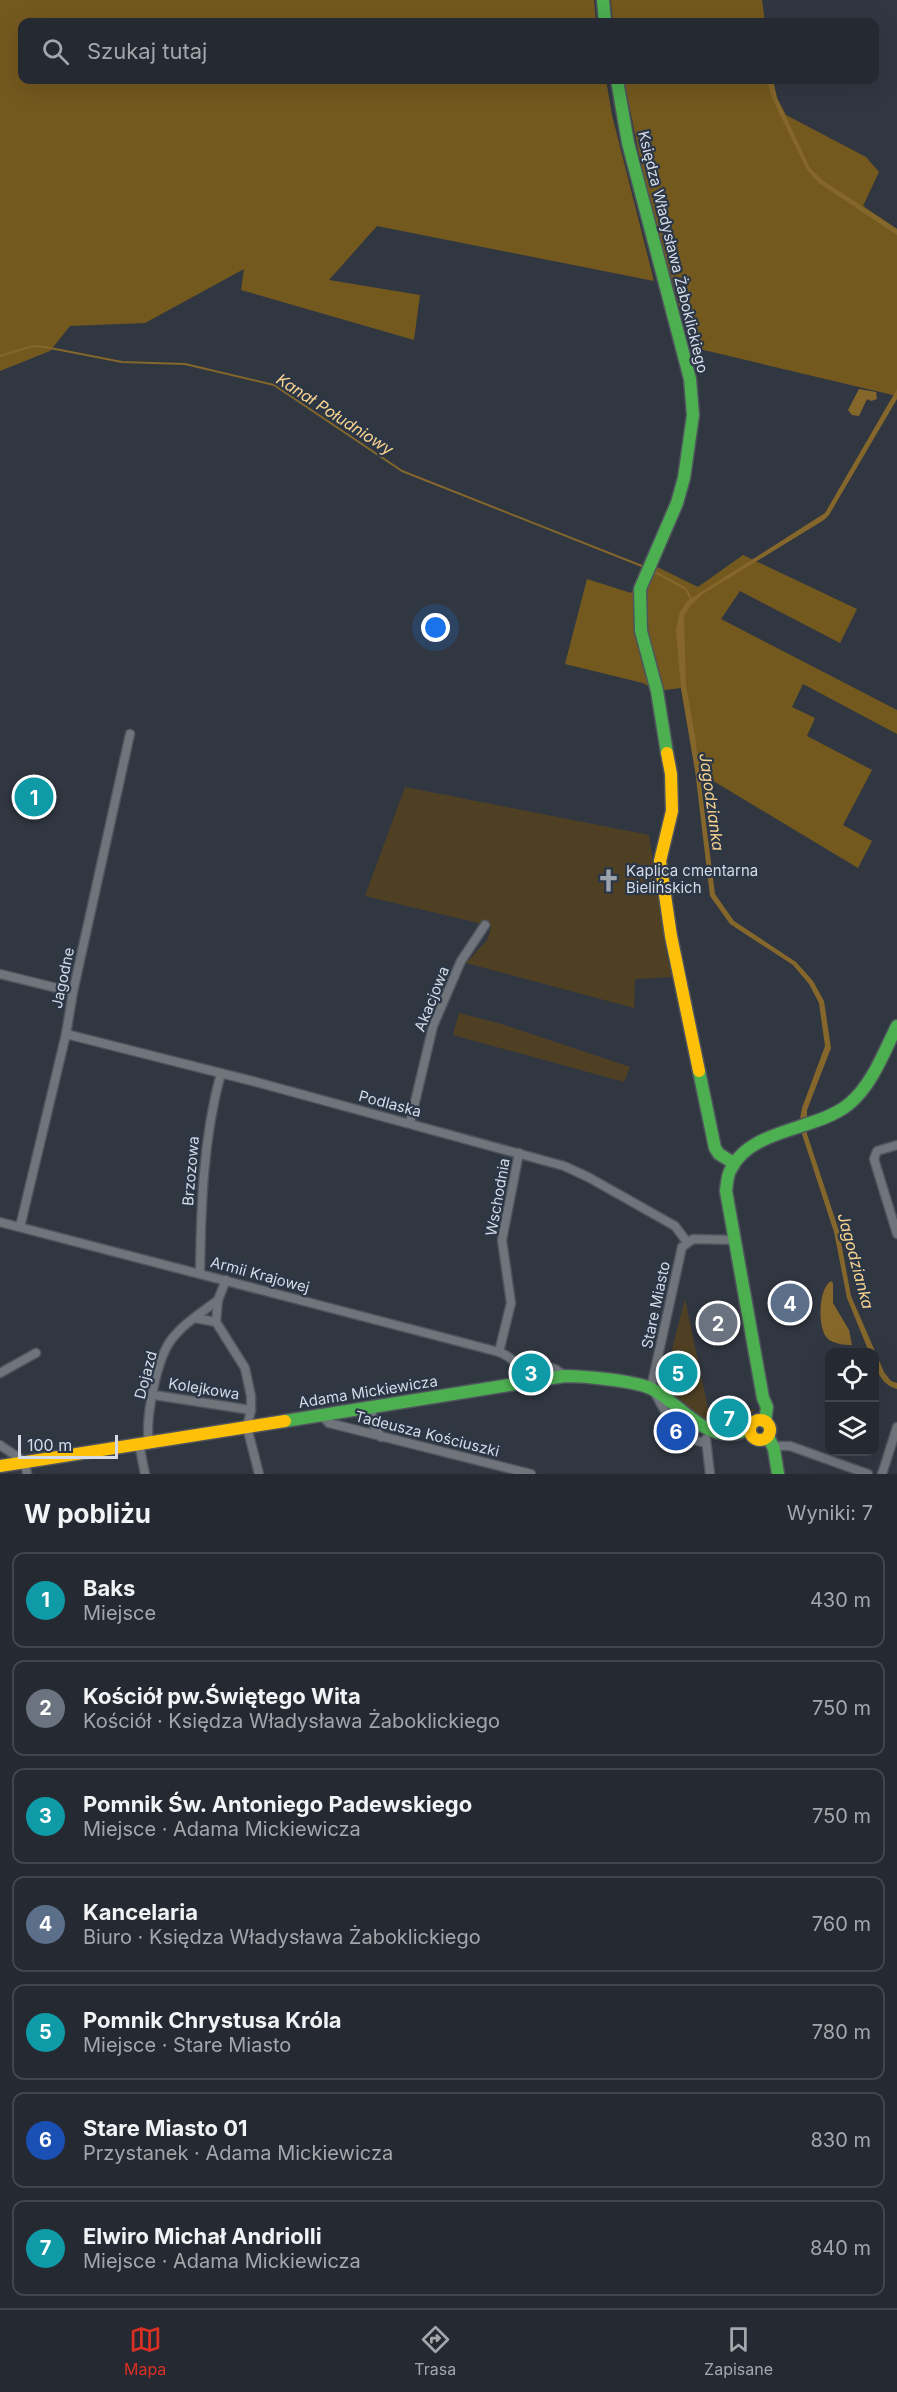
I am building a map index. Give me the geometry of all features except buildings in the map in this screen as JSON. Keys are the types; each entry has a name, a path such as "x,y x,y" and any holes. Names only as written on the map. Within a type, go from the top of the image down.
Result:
{"main road":[{"path":"603,0 605,18"},
{"name":"Księdza Władysława Żaboklickiego","path":"618,84 628,143 690,379 693,415 686,467 677,503 639,589 641,631 657,691 671,774 672,811 660,861 671,936 715,1148 719,1154 732,1162"},
{"path":"776,1474 761,1433 767,1407 763,1398 726,1191 727,1174 732,1162 744,1149 816,1124 843,1109 859,1094 897,1026"},
{"name":"Adama Mickiewicza","path":"1,1466 26,1468 144,1443 565,1376 588,1376 653,1389 706,1437 726,1433 761,1433"}],"street":[{"name":"Jagodne","path":"20,1227 66,1034 73,992 130,734"},
{"name":"Akacjowa","path":"410,1123 433,1026 461,962 485,925"},
{"path":"0,974 73,992"},
{"name":"Podlaska","path":"66,1034 410,1123 564,1166 675,1226 687,1242"},
{"name":"Brzozowa","path":"200,1273 204,1160 211,1110 221,1073"},
{"path":"897,1145 877,1151 874,1159 897,1234"},
{"name":"Wschodnia","path":"500,1352 511,1303 502,1240 519,1153"},
{"name":"Armii Krajowej","path":"0,1222 500,1352 511,1356 517,1364 520,1384"},
{"path":"687,1242 697,1239 735,1240"},
{"name":"Stare Miasto","path":"653,1389 681,1251 687,1242"},
{"path":"226,1280 218,1300 216,1322 245,1368 251,1396 247,1427 260,1474"},
{"name":"Dojazd","path":"145,1474 144,1443 161,1362 170,1343 195,1318 218,1300"},
{"path":"195,1318 216,1322"},
{"path":"0,1373 36,1353"},
{"path":"525,1361 555,1369 565,1376"},
{"name":"Kolejkowa","path":"154,1395 251,1410"},
{"path":"371,1407 374,1426 381,1437"},
{"name":"Tadeusza Kościuszki","path":"320,1414 329,1423 531,1474"},
{"path":"882,1474 897,1427"},
{"path":"761,1433 868,1474"},
{"path":"706,1437 710,1474"},
{"path":"0,1446 26,1468"},
{"path":"0,1446 4,1454 1,1466"}],"shaded area":[{"path":"0,0 594,0 596,18 18,18 18,84 607,84 612,115 654,281 377,226 329,280 420,295 414,340 241,290 244,269 145,323 70,326 50,351 0,371"},
{"path":"611,0 762,0 764,18 613,18"},
{"path":"625,84 774,84 777,98 786,115 866,157 879,172 863,206 897,229 897,396 691,347 648,197"},
{"path":"768,84 774,84 777,98 810,168 822,180 897,229 897,235 819,183 807,170 772,98"},
{"path":"859,389 876,392 877,399 871,401 867,399 859,416 852,415 848,410"},
{"path":"897,389 897,399 829,515 703,594 691,605 684,616 686,685 695,736 715,894 734,921 796,962 813,981 824,1001 831,1048 807,1110 807,1134 839,1231 851,1296 874,1348 867,1348 847,1298 834,1232 799,1125 802,1108 825,1046 819,1003 809,984 793,965 730,924 710,896 695,770 681,688 676,630 679,614 687,601 825,513"},
{"path":"743,555 857,609 840,643 740,591 721,619 897,710 897,734 803,684 792,707 815,718 807,736 872,770 843,825 872,841 858,868 695,770 681,688 657,691 643,683 565,664 587,579 631,593 651,564 698,587"},
{"path":"405,787 649,835 672,977 635,979 634,1008 466,963 488,939 491,926 365,896"},
{"path":"459,1013 498,1023 630,1067 624,1082 453,1035"},
{"path":"831,1281 833,1283 833,1303 849,1330 852,1345 830,1341 824,1334 821,1300"},
{"path":"685,1299 710,1418 754,1409 736,1423 702,1418 663,1387 660,1382 665,1376"},
{"path":"879,1360 891,1381 897,1383 897,1389 886,1384 880,1375"}],"waterway":[{"name":"Kanał Południowy","path":"0,356 33,346 45,347 122,362 185,364 274,385 402,471 642,566"},
{"name":"Kanał Południowy","path":"653,571 686,589 691,599"}],"traffic: fast":[{"path":"603,0 605,18"},
{"path":"618,84 628,143 690,379 693,415 684,478 677,503 640,589 641,631 657,691 667,753"},
{"path":"765,1422 767,1407 763,1398 726,1191 729,1174 740,1156 753,1145 819,1120 849,1104 871,1078 897,1026"},
{"path":"699,1071 715,1148 719,1154 732,1162"},
{"path":"285,1421 565,1376 645,1386 709,1429 735,1434 749,1429"},
{"path":"768,1436 774,1449 778,1474"}],"traffic: slow":[{"path":"667,753 671,774 672,811 660,861 671,936 699,1071"},
{"path":"756,1420 764,1420 770,1426 770,1430 770,1434 764,1440 756,1440 750,1434 750,1426 756,1420"},
{"path":"0,1466 285,1421"}],"place":[{"name":"Baks","path":"34,797"},
{"name":"Kaplica cmentarna Bielińskich","path":"608,880"},
{"name":"Kancelaria","path":"790,1303"},
{"name":"Kościół pw.Świętego Wita","path":"718,1323"},
{"name":"Pomnik Św. Antoniego Padewskiego","path":"531,1373"},
{"name":"Pomnik Chrystusa Króla","path":"678,1373"},
{"name":"Elwiro Michał Andriolli","path":"729,1418"},
{"name":"Stare Miasto 01","path":"676,1431"}],"water label":[{"name":"Jagodzianka","path":"712,802"},
{"name":"Jagodzianka","path":"856,1261"}]}
